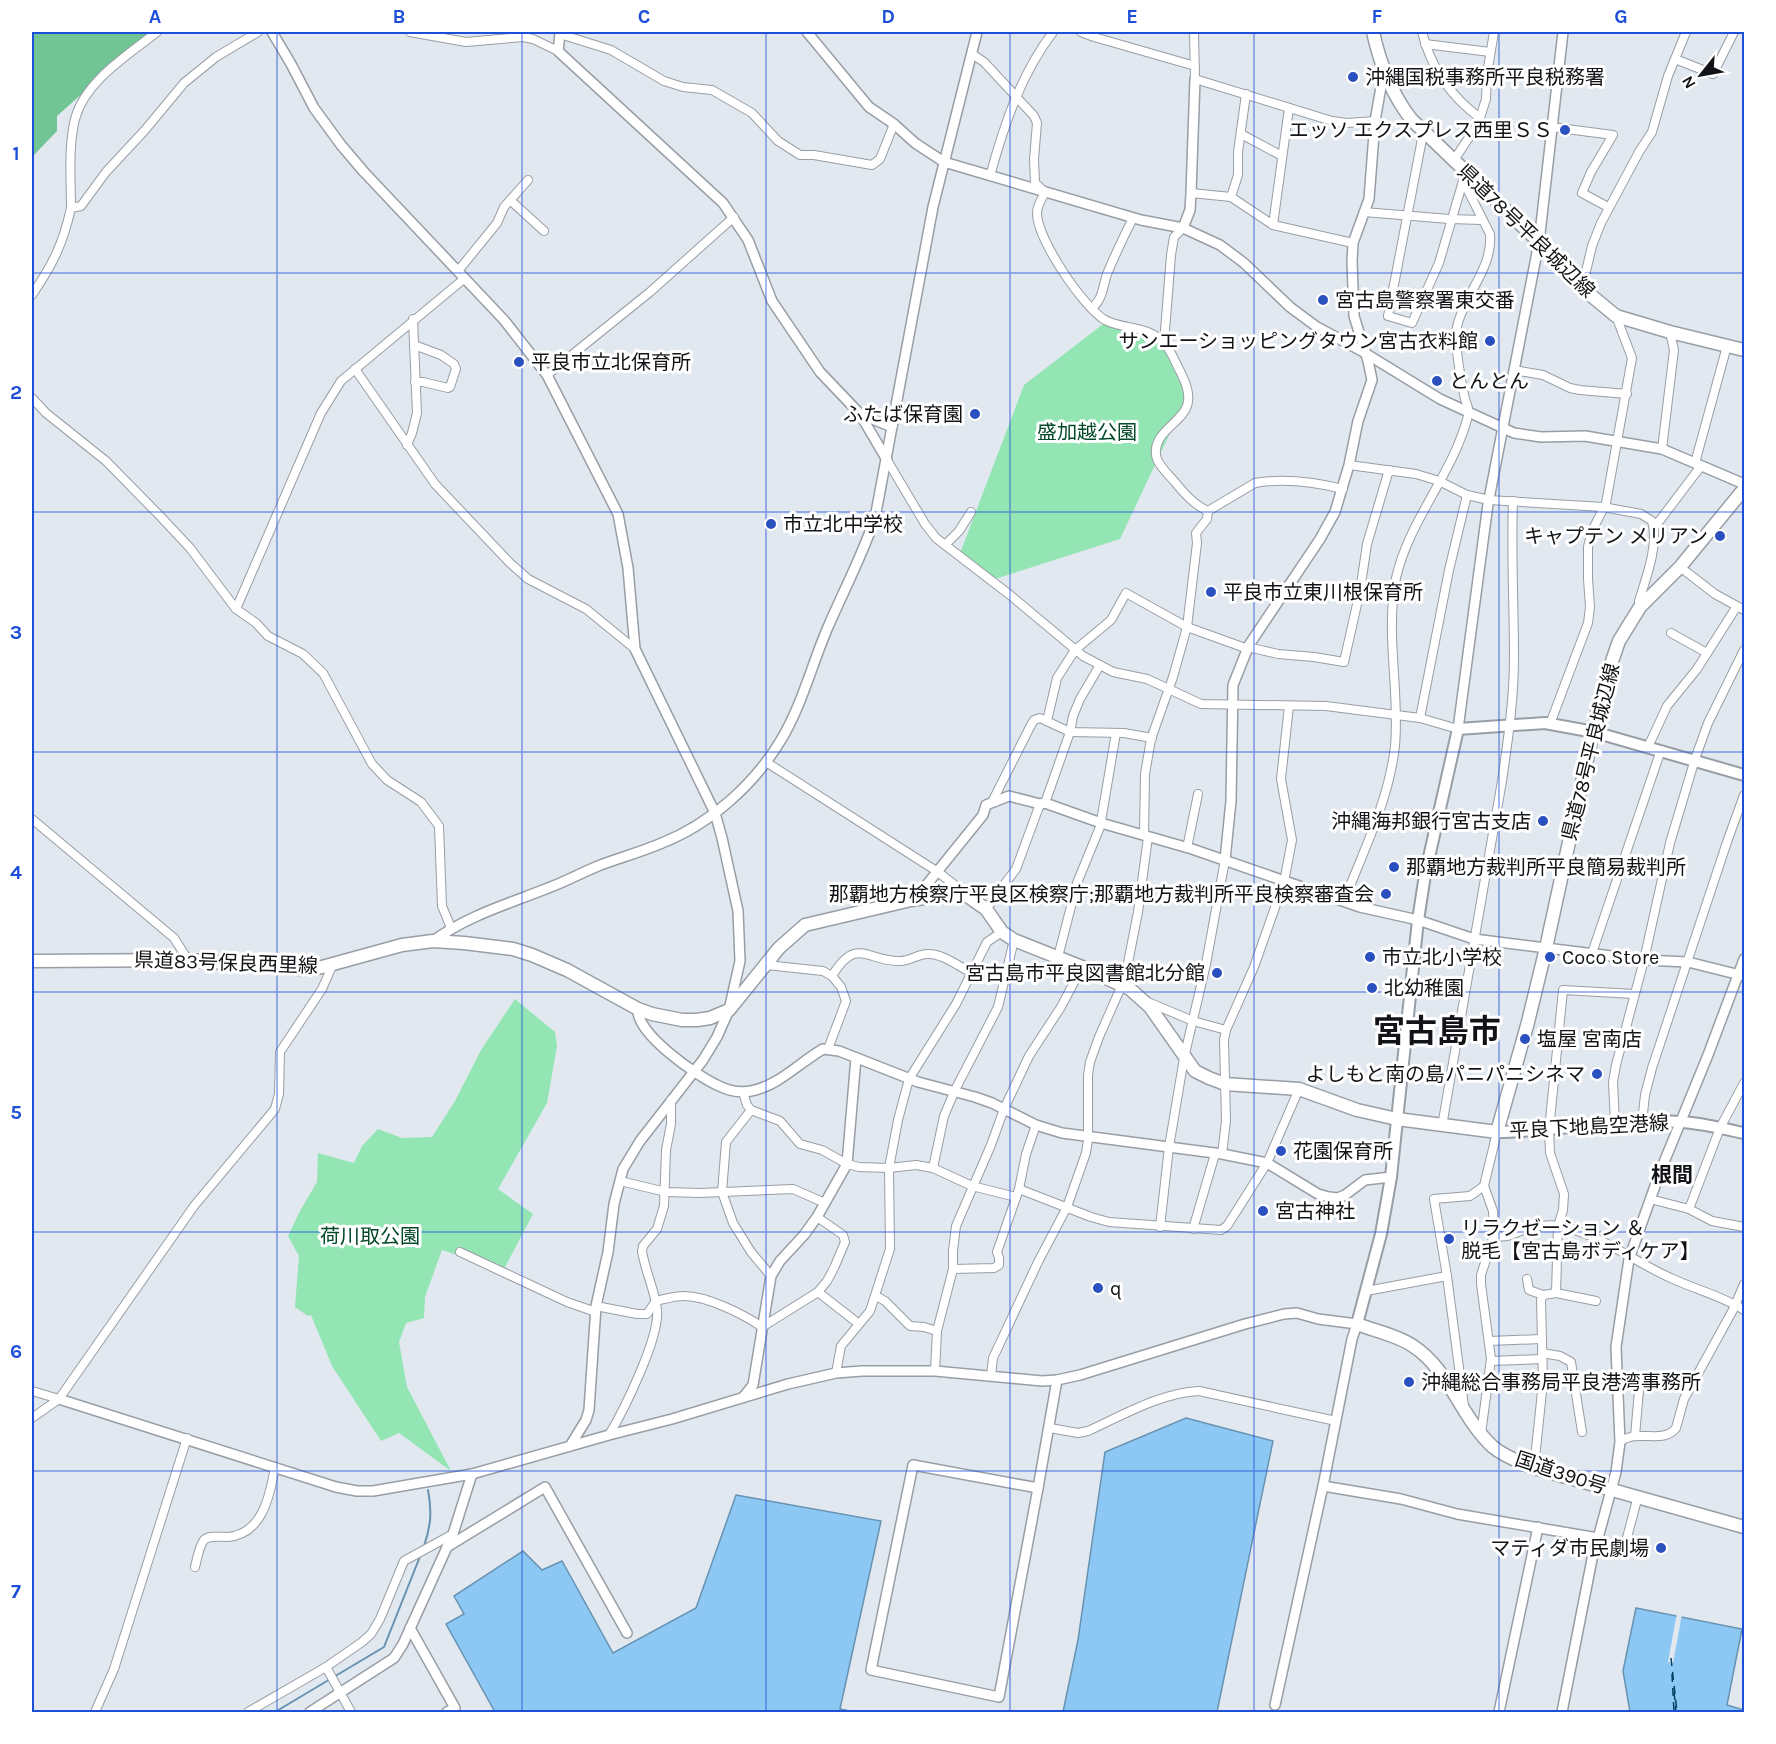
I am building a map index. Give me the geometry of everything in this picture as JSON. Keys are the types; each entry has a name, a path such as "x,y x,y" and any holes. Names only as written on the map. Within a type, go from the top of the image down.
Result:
{"main road":[{"name":"県道78号平良城辺線","path":"1373,32 1387,78 1398,101 1411,119 1454,160 1464,176 1539,242 1582,288 1616,316 1744,350"},
{"name":"県道78号平良城辺線","path":"1497,1132 1546,948 1602,690 1619,641 1640,607 1680,567 1744,489"},
{"path":"1357,1324 1381,1234 1391,1177 1418,920 1425,875 1458,729 1550,724 1594,732 1695,759 1744,776"},
{"path":"729,1010 779,948 805,926 910,900 955,893 969,897 986,909 1002,932 1014,940 1082,967 1122,986 1138,997 1150,1007 1195,1071 1225,1084 1299,1089 1357,1110 1397,1119 1497,1132"},
{"name":"県道83号保良西里線","path":"32,961 188,960 302,969 433,941 495,946 532,955 567,970 638,1009 665,1018 681,1020 710,1018 729,1010"},
{"name":"平良下地島空港線","path":"1497,1132 1642,1122 1682,1122 1744,1133"},
{"name":"国道390号","path":"1357,1324 1413,1346 1435,1366 1481,1434 1494,1448 1504,1454 1534,1468 1744,1527"}],"street":[{"path":"32,294 53,263 65,236 71,208 71,143 75,118 82,102 101,78 157,32"},
{"path":"71,208 81,207 106,172 184,83 216,57 258,32"},
{"path":"272,32 324,123 363,172 504,320 547,375 618,513 628,568 634,649 715,813 738,911 740,961 729,1010 717,1037 694,1073 640,1140 623,1169 614,1204 608,1252 596,1309 589,1410 586,1420 570,1446"},
{"path":"410,32 466,42 523,37 533,39 558,51 723,203 748,240 772,301 820,372 860,414 925,524 945,545 992,580 1075,650 1119,674 1146,679 1201,704 1326,706 1420,718 1458,729 1489,500 1539,242 1563,32"},
{"path":"807,32 869,107 894,124 915,143 944,162 1133,218 1183,228 1220,245 1244,263 1302,317 1425,391 1469,414 1514,433 1535,437 1585,436 1662,449 1744,484"},
{"path":"433,941 451,928 596,867 663,843 689,830 715,813 739,792 766,762 788,725 829,625 858,565 876,512 933,207 977,32"},
{"path":"990,176 1016,97 1036,58 1053,32"},
{"path":"1081,32 1096,34 1195,66"},
{"path":"1164,343 1174,237 1183,228 1190,210 1195,79 1194,32"},
{"path":"1422,32 1439,76 1463,105 1480,118"},
{"path":"1454,160 1478,124 1486,99 1494,32"},
{"path":"1582,288 1592,246 1608,207 1652,132 1668,76 1686,32"},
{"path":"1675,59 1713,74 1734,32"},
{"path":"558,51 560,33 611,50 664,81 683,87 712,90 752,113 778,141 800,155 814,155 872,165 880,159 894,124"},
{"path":"1425,44 1490,52"},
{"path":"972,54 984,62 1034,116 1037,123 1035,183 1045,192"},
{"path":"1160,1227 1184,1058 1225,860 1231,801 1233,685 1248,648 1320,539 1335,512 1343,489 1358,421 1372,380 1354,316 1352,261 1353,243 1369,200 1381,87 1387,78"},
{"path":"1195,79 1332,121 1359,123 1376,121"},
{"path":"1231,196 1238,175 1246,94"},
{"path":"1274,225 1289,108"},
{"path":"1551,127 1613,135 1591,172 1582,193 1608,207"},
{"path":"1426,133 1422,140 1388,316 1412,323 1439,263 1464,176"},
{"path":"1241,134 1282,156"},
{"path":"1344,902 1387,786 1395,746 1394,651 1391,634 1396,580 1410,536 1457,446 1469,414 1456,337 1457,328 1490,255 1490,234 1464,176"},
{"path":"236,609 321,413 341,381 461,274 497,223 504,207 528,180"},
{"path":"1045,192 1038,205 1037,213 1041,227 1050,248 1072,285 1107,321 1144,330 1164,343 1186,383 1188,405 1160,438 1156,455 1158,462 1181,489 1208,511"},
{"path":"1191,193 1231,196 1274,225 1353,243"},
{"path":"510,200 544,231"},
{"path":"1364,212 1482,220"},
{"path":"547,375 650,292 734,217"},
{"path":"1092,308 1102,294 1107,276 1133,218"},
{"path":"1550,724 1588,623 1590,607 1588,547 1592,531 1606,503 1627,394 1632,358 1616,316"},
{"path":"407,445 416,420 413,319"},
{"path":"1662,449 1674,350 1670,332"},
{"path":"414,345 441,355 454,364 456,369 448,388 415,382"},
{"path":"1654,528 1698,464 1727,346"},
{"path":"355,369 435,484 510,563 528,579 586,609 634,649"},
{"path":"1514,370 1543,375 1580,390 1627,394"},
{"path":"32,398 46,413 106,461 160,516 190,548 236,609 256,623 268,636 311,660 330,683 372,764 387,780 421,802 439,826 442,906 451,928"},
{"path":"860,414 892,428"},
{"path":"1349,465 1416,474 1439,481 1467,495 1489,500 1604,507 1641,514 1652,521 1654,528 1652,551 1639,601 1640,607"},
{"path":"1047,721 1057,678 1075,650 1111,620 1126,593 1187,627 1248,648 1344,662 1360,591 1367,544 1389,470"},
{"path":"1208,511 1255,483 1304,482 1343,489"},
{"path":"1420,718 1449,570 1467,495"},
{"path":"1442,1126 1510,725 1514,659 1511,550 1513,501"},
{"path":"992,1376 993,1358 1038,1262 1067,1207 1086,1154 1090,1062 1122,986 1138,912 1146,836 1145,774 1152,738 1187,627 1197,543 1196,533 1207,519 1208,511"},
{"path":"945,545 959,531 971,512"},
{"path":"1648,747 1667,706 1741,608 1715,594 1680,567"},
{"path":"1671,633 1707,653"},
{"path":"1615,1124 1613,1082 1644,960 1670,843 1708,723 1744,650"},
{"path":"986,909 1016,869 1070,732 1080,699 1100,665"},
{"path":"1194,1229 1219,1154 1226,1120 1226,1030 1254,967 1284,882 1292,840 1281,779 1289,706"},
{"path":"992,802 1034,720 1040,718 1070,732 1116,733 1152,738"},
{"path":"1058,957 1077,883 1101,823 1116,733"},
{"path":"1592,953 1660,750"},
{"path":"766,762 938,872 969,897"},
{"path":"1187,848 1198,794"},
{"path":"910,900 918,896 938,872 983,815 986,805 1009,795 1042,803 1225,860 1360,908 1418,920 1474,939 1644,960 1688,962 1742,976"},
{"path":"1642,1122 1645,1095 1652,1068 1744,795"},
{"path":"32,819 174,938 188,960"},
{"path":"836,1373 841,1346 870,1311 890,1249 889,1168 909,1079 956,1004 987,942 1002,932"},
{"path":"933,1168 944,1116 998,1007 1014,940"},
{"path":"832,976 839,965 851,955 858,953 902,961 932,954 970,972"},
{"path":"1562,1713 1597,1541 1616,1472 1620,1442 1616,1347 1629,1257 1650,1199 1742,976 1744,959"},
{"path":"32,1418 59,1399 194,1206 275,1110 279,1094 280,1052 322,988 333,964"},
{"path":"766,965 817,969 832,976 841,987 846,998 828,1050"},
{"path":"935,1371 936,1330 953,1269 956,1226 992,1145 1004,1109 1029,1056 1061,1007 1082,967"},
{"path":"1556,1293 1558,1226 1563,1210 1564,1194 1550,1153 1549,1130 1563,990 1634,994"},
{"path":"1138,997 1193,1021 1226,1030"},
{"path":"638,1009 638,1019 647,1033 694,1073 732,1091 742,1092 762,1088 786,1075 823,1049 839,1051 909,1079 955,1090 1004,1109 1036,1125 1062,1133 1219,1154 1267,1163 1318,1194 1329,1197 1338,1198 1345,1195 1365,1180 1391,1177"},
{"path":"744,1396 753,1385 771,1276 780,1261 817,1217 847,1164 856,1058"},
{"path":"1689,1209 1720,1128 1744,1083"},
{"path":"742,1092 747,1105 752,1110 780,1121 800,1144 822,1150 847,1164 859,1167 889,1168 916,1165 933,1168 972,1186 1017,1193 1109,1222 1221,1230 1227,1226 1267,1163 1299,1089"},
{"path":"609,1435 627,1405 658,1319 656,1301 642,1251 643,1246 661,1221 666,1192 666,1150 671,1124 671,1099"},
{"path":"752,1110 726,1142 722,1192 733,1223 771,1276"},
{"path":"953,1269 994,1268 999,1265 997,1252 1036,1125"},
{"path":"1481,1434 1491,1361 1481,1275 1494,1234 1493,1211 1484,1186 1497,1132"},
{"path":"620,1181 666,1192 700,1193 793,1189 825,1203"},
{"path":"1464,1408 1447,1276 1434,1199 1470,1196 1484,1186"},
{"path":"1650,1199 1689,1209 1712,1221 1744,1227"},
{"path":"762,1327 818,1292 827,1281 845,1242 843,1235 817,1217"},
{"path":"1494,1234 1500,1237 1513,1236 1526,1229 1543,1225 1558,1226 1588,1234 1672,1279 1723,1298 1744,1310"},
{"path":"460,1252 567,1302 596,1309 647,1314 656,1301 690,1296 719,1305 762,1327"},
{"path":"1366,1292 1447,1276"},
{"path":"1527,1279 1529,1290 1543,1295 1556,1293 1596,1301"},
{"path":"1620,1442 1625,1437 1644,1434 1666,1436 1676,1428 1690,1388 1736,1305 1744,1284"},
{"path":"818,1292 859,1324"},
{"path":"1534,1468 1543,1382 1541,1300 1543,1295"},
{"path":"876,1296 885,1301 910,1326 936,1330"},
{"path":"32,1391 187,1438 336,1487 373,1491 472,1474 672,1419 744,1396 836,1373 935,1371 1057,1380 1080,1376 1284,1314 1297,1313 1318,1319 1357,1324 1275,1705"},
{"path":"1489,1341 1541,1339"},
{"path":"1491,1361 1560,1356 1571,1362 1582,1432"},
{"path":"1635,1436 1640,1379"},
{"path":"1038,1488 913,1465 871,1670 999,1696 1050,1428 1057,1380"},
{"path":"1050,1428 1078,1433 1088,1431 1158,1399 1181,1392 1199,1391 1336,1421"},
{"path":"95,1713 114,1669 187,1438"},
{"path":"195,1567 203,1541 208,1538 237,1536 254,1527 272,1486 275,1467"},
{"path":"310,1713 394,1658 410,1628 443,1544 453,1534 472,1474"},
{"path":"1323,1486 1401,1499 1457,1514 1538,1527 1597,1541 1616,1549 1624,1549 1638,1496"},
{"path":"248,1713 326,1667 371,1634 380,1619 404,1561 443,1544 545,1487 627,1633"},
{"path":"1499,1713 1538,1527"},
{"path":"410,1628 454,1708 447,1713"},
{"path":"326,1667 351,1713"}],"green space":[{"path":"32,32 151,32 57,116 57,131 32,157"},
{"name":"盛加越公園","path":"1107,321 1164,343 1188,395 1120,539 992,580 959,556 1024,385"},
{"name":"荷川取公園","path":"515,999 555,1032 557,1046 547,1103 498,1189 533,1214 503,1271 442,1250 425,1297 424,1318 406,1323 399,1342 407,1387 451,1471 399,1433 381,1441 332,1366 311,1315 308,1316 295,1307 299,1256 288,1236 317,1182 318,1153 354,1163 362,1146 378,1129 402,1138 432,1137 455,1101 481,1050"}],"water":[{"path":"1186,1418 1273,1441 1217,1712 1063,1712 1078,1640 1105,1452"},
{"path":"736,1495 881,1521 840,1709 855,1712 495,1712 446,1624 464,1614 454,1596 523,1551 542,1570 562,1561 613,1653 696,1608"},
{"path":"1636,1608 1742,1629 1727,1705 1744,1710 1744,1712 1630,1712 1623,1671"}],"pier":[{"path":"1677,1613 1682,1614 1673,1663 1668,1662"}],"waterway":[{"path":"424,1546 430,1518 428,1490"},
{"path":"275,1712 384,1647 421,1554"}],"ferry route":[{"path":"1671,1658 1677,1712"},
{"path":"1672,1674 1674,1712"},
{"path":"1674,1692 1676,1712"}],"place":[{"name":"沖縄国税事務所平良税務署","path":"1353,77"},
{"name":"エッソ エクスプレス西里ＳＳ","path":"1565,130"},
{"name":"宮古島警察署東交番","path":"1323,300"},
{"name":"サンエーショッピングタウン宮古衣料館","path":"1490,341"},
{"name":"平良市立北保育所","path":"519,362"},
{"name":"とんとん","path":"1437,381"},
{"name":"ふたば保育園","path":"975,414"},
{"name":"市立北中学校","path":"771,524"},
{"name":"キャプテン メリアン","path":"1720,536"},
{"name":"平良市立東川根保育所","path":"1211,592"},
{"name":"沖縄海邦銀行宮古支店","path":"1543,821"},
{"name":"那覇地方裁判所平良簡易裁判所","path":"1394,867"},
{"name":"那覇地方検察庁平良区検察庁;那覇地方裁判所平良検察審査会","path":"1386,894"},
{"name":"市立北小学校","path":"1370,957"},
{"name":"Coco Store","path":"1550,957"},
{"name":"宮古島市平良図書館北分館","path":"1217,973"},
{"name":"北幼稚園","path":"1372,988"},
{"name":"塩屋 宮南店","path":"1525,1039"},
{"name":"よしもと南の島パニパニシネマ","path":"1597,1074"},
{"name":"花園保育所","path":"1281,1151"},
{"name":"宮古神社","path":"1263,1211"},
{"name":"リラクゼーション ＆ 脱毛【宮古島ボディケア】","path":"1449,1239"},
{"name":"q","path":"1098,1288"},
{"name":"沖縄総合事務局平良港湾事務所","path":"1409,1382"},
{"name":"マティダ市民劇場","path":"1661,1548"}],"district":[{"name":"宮古島市","path":"1437,1031"},
{"name":"根間","path":"1672,1175"}]}
